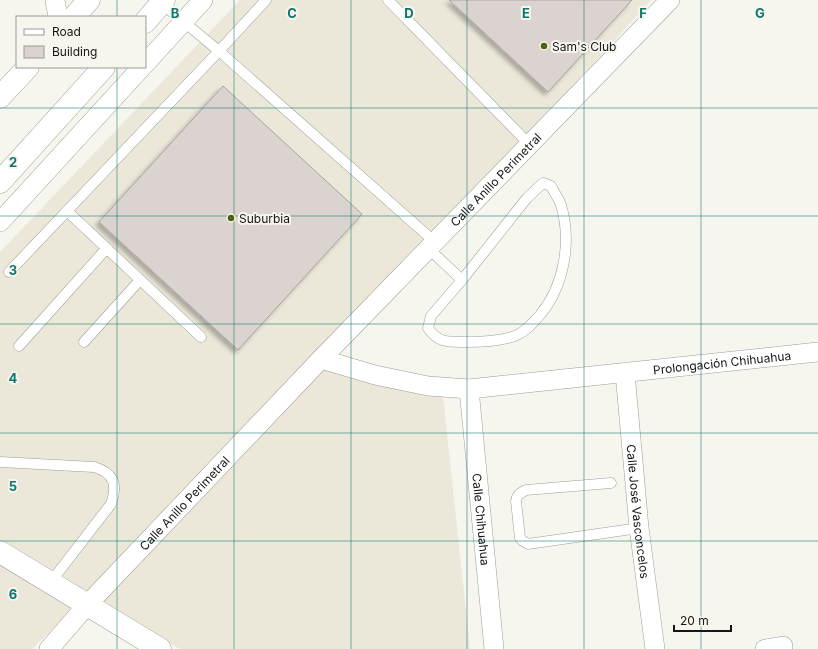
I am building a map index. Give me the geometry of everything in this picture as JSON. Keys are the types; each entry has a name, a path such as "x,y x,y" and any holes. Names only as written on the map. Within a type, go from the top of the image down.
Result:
{"main road":[{"path":"75,16 89,0"},
{"path":"146,21 163,2"},
{"path":"0,97 27,68"},
{"path":"3,174 103,68"},
{"path":"0,552 160,649"}],"street":[{"path":"55,0 58,16"},
{"path":"146,63 203,0"},
{"name":"Calle Anillo Perimetral","path":"53,647 87,605 322,359 670,0"},
{"path":"0,222 141,68"},
{"name":"Prolongación Chihuahua","path":"625,373 818,352"},
{"path":"322,359 376,375 428,386 469,389 625,373"},
{"name":"Calle José Vasconcelos","path":"625,373 639,528 655,649"},
{"name":"Calle Chihuahua","path":"469,389 494,649"}],"lane":[{"path":"9,272 266,0"},
{"path":"388,0 530,146"},
{"path":"163,2 183,22 219,51 432,246 462,280"},
{"path":"542,183 551,186 561,204 566,252 563,268 552,297 532,324 516,336 486,342 449,342 434,337 428,328 430,316 462,280 527,198 542,183"},
{"path":"67,211 201,337"},
{"path":"19,346 106,248"},
{"path":"84,342 140,280"},
{"path":"0,462 94,466 105,470 114,480 115,493 112,504 50,583"},
{"path":"611,483 526,490 521,492 517,496 516,501 520,538 528,544 639,528"}],"shaded area":[{"path":"240,0 651,0 331,352 442,387 470,649 180,649 87,596 32,649 0,649 0,252"}],"building":[{"name":"Sam's Club","path":"449,0 632,0 548,92"},
{"name":"Suburbia","path":"223,86 362,214 238,350 99,222"}],"place":[{"name":"Sam's Club","path":"544,46"},
{"name":"Suburbia","path":"231,218"}]}
